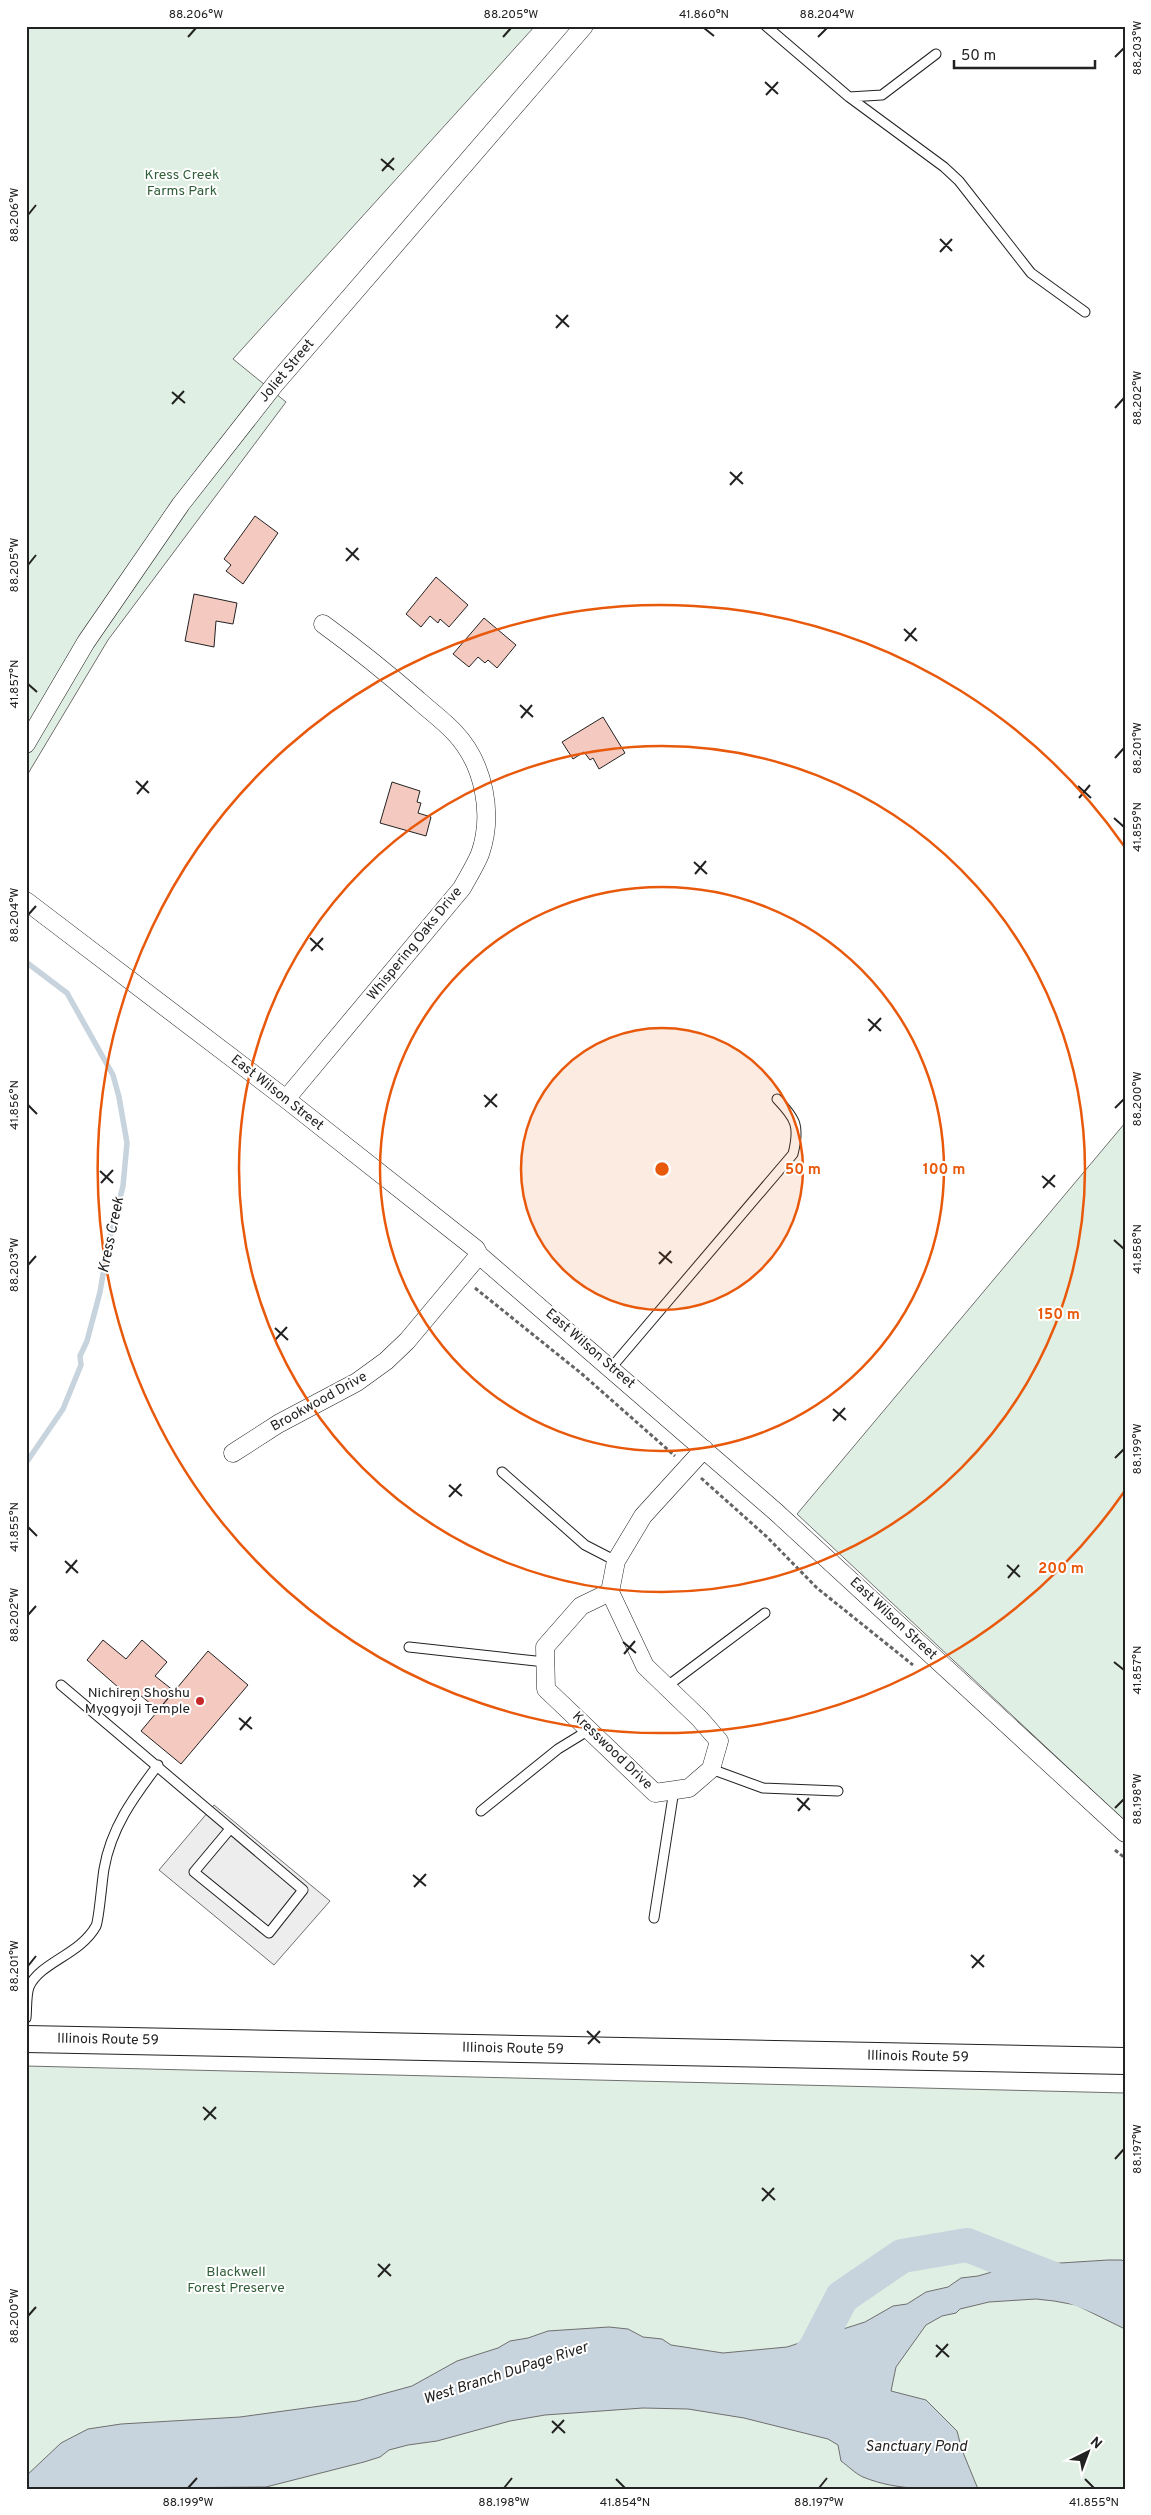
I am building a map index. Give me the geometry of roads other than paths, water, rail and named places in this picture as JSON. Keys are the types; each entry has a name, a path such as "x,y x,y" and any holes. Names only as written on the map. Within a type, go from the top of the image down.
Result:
{"main road":[{"name":"Illinois Route 59","path":"26,2039 1125,2061"}],"street":[{"name":"Joliet Street","path":"26,744 86,642 186,497 275,384 584,26"},
{"name":"Whispering Oaks Drive","path":"286,1099 462,888 480,854 485,820 486,803 480,776 468,749 455,733 378,665 323,624"},
{"name":"East Wilson Street","path":"26,901 286,1099 476,1249 479,1255 704,1449 1125,1833"},
{"name":"Brookwood Drive","path":"233,1453 278,1424 357,1382 386,1361 407,1341 479,1255"},
{"path":"704,1449 643,1516 616,1561 610,1592 645,1666 700,1719 719,1741 710,1769"},
{"name":"Kresswood Drive","path":"610,1592 581,1606 545,1647 546,1689 655,1793 689,1788 710,1769"}],"lane":[{"path":"766,26 849,96 944,166 959,181 1031,273 1085,312"},
{"path":"849,96 882,95 936,54"},
{"path":"612,1368 793,1154 797,1138 795,1118 777,1099"},
{"path":"502,1472 585,1545 616,1561"},
{"path":"666,1687 766,1613"},
{"path":"409,1647 545,1662"},
{"path":"61,1685 158,1765 302,1890 269,1933 194,1872 230,1829"},
{"path":"481,1811 558,1749 589,1730"},
{"path":"26,2018 29,1988 38,1974 82,1945 97,1924 98,1902 111,1840 134,1796 158,1765"},
{"path":"710,1769 763,1788 838,1791"},
{"path":"654,1918 674,1790"}],"water":[{"name":"Sanctuary Pond","path":"1122,2260 1125,2263 1125,2329 1076,2305 1036,2299 989,2302 960,2309 956,2313 942,2316 926,2325 896,2367 891,2391 926,2400 957,2431 962,2450 978,2489 920,2489 877,2482 860,2476 841,2461 838,2445 828,2439 744,2418 688,2409 643,2408 545,2415 510,2421 437,2441 389,2450 380,2457 364,2462 266,2487 26,2489 26,2476 61,2443 88,2429 121,2424 240,2417 357,2401 412,2386 457,2361 498,2348 510,2341 528,2338 548,2331 609,2327 628,2329 643,2337 662,2339 671,2345 723,2353 787,2347 865,2322 893,2306 907,2304 926,2292 948,2287 961,2278 978,2276 1013,2266"}],"waterway":[{"name":"Kress Creek","path":"26,962 67,993 113,1075 127,1143 123,1186 108,1245 100,1292 87,1341 80,1356 81,1365 63,1409 26,1463"},
{"name":"West Branch DuPage River","path":"791,2371 798,2369 815,2349 842,2297 902,2256 967,2245 1125,2307"}],"place":[{"name":"Nichiren Shoshu Myogyoji Temple","path":"200,1701"}],"park label":[{"name":"Kress Creek Farms Park","path":"182,184"},
{"name":"Blackwell Forest Preserve","path":"236,2280"}]}
